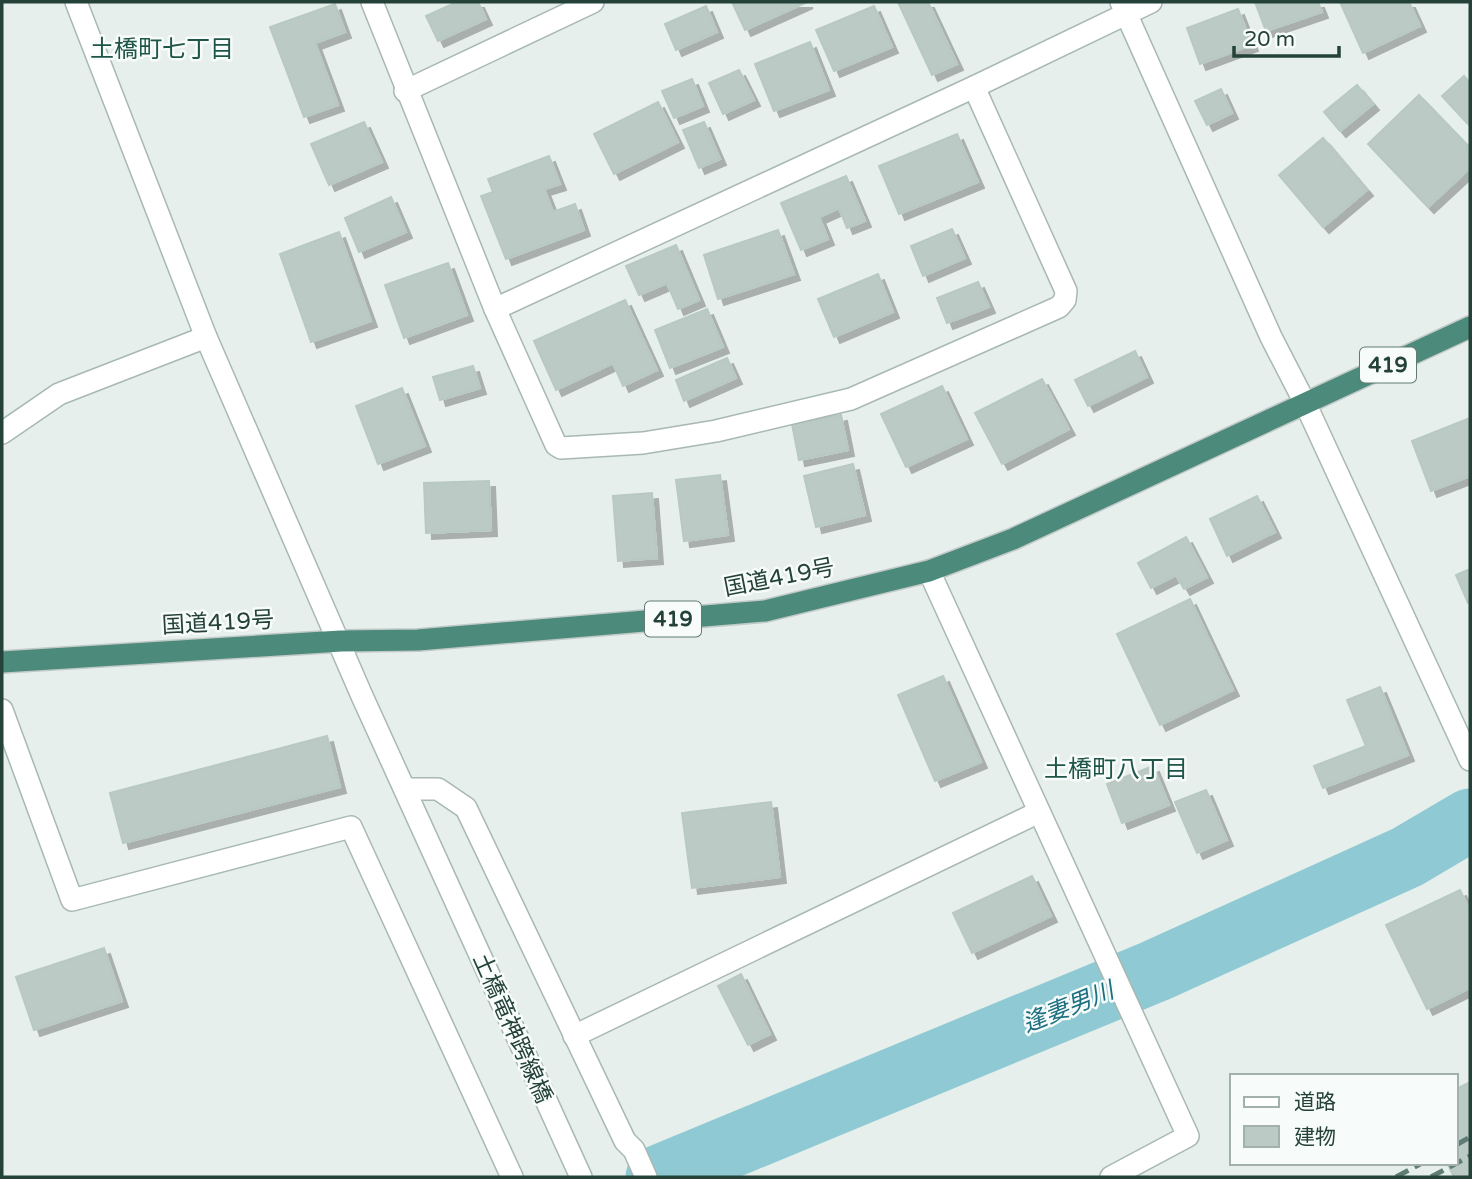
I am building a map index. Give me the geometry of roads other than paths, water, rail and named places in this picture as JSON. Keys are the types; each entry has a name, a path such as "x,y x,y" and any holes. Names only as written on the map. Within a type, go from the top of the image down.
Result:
{"highway":[{"name":"国道419号","path":"2,662 341,641 418,640 765,611 929,571 1013,539 1470,327"}],"street":[{"name":"土橋竜神跨線橋","path":"76,2 206,338 405,789 581,1177"},
{"path":"372,2 405,91 495,309 556,444 570,449 643,443 716,431 851,399 1059,307 1065,300 1066,291 974,88"},
{"path":"405,91 593,2"},
{"path":"495,309 974,88 1124,8 1151,2"},
{"path":"1124,8 1271,337 1306,405 1467,754"},
{"path":"2,433 59,394 206,338"},
{"path":"929,571 1188,1136 1111,1177"},
{"path":"2,710 72,900 351,827 512,1177"},
{"path":"405,789 438,789 466,808 625,1141 634,1150 646,1177"},
{"path":"574,1035 1039,811"}],"waterway":[{"name":"逢妻男川","path":"657,1177 1155,971 1407,857 1470,820"}],"railway":[{"path":"1458,1144 1470,1137"},
{"path":"1458,1162 1470,1156"},
{"path":"1396,1177 1418,1165"},
{"path":"1431,1177 1453,1165"}],"district":[{"name":"土橋町七丁目","path":"162,49"},
{"name":"土橋町八丁目","path":"1116,769"}]}
